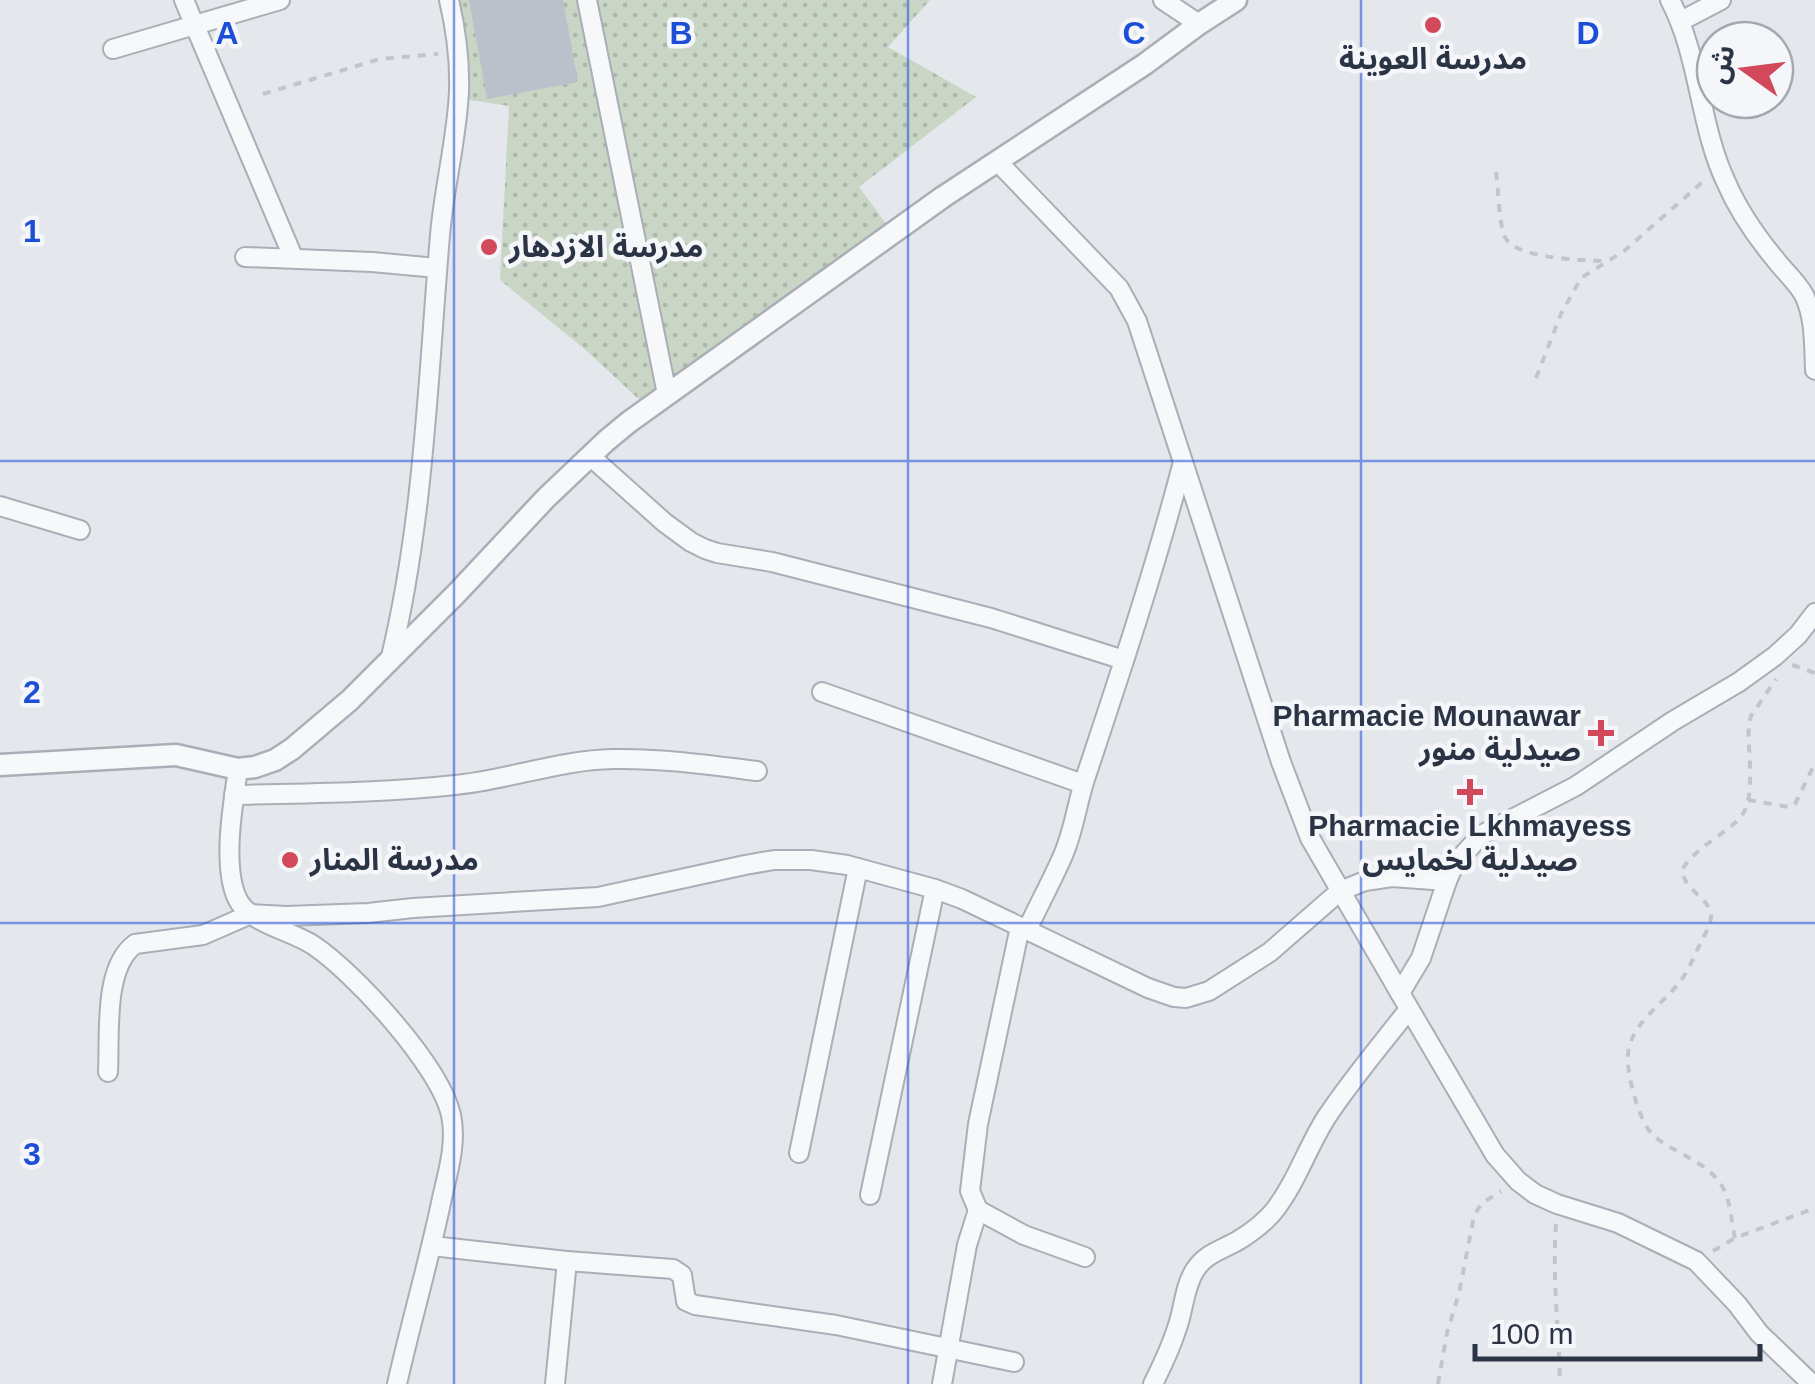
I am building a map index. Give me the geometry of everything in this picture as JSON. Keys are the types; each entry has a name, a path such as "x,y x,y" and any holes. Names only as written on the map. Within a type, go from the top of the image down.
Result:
{"street":[{"path":"184,0 294,258"},
{"path":"114,49 280,0"},
{"path":"390,661 418,509 441,222 459,92 450,0"},
{"path":"587,0 667,394"},
{"path":"1162,0 1199,24"},
{"path":"0,766 176,755 238,769 263,765 292,749 321,727 390,661 546,498 629,422 794,302 1236,0"},
{"path":"1670,0 1681,21 1720,168 1748,222 1806,300 1812,319 1815,370"},
{"path":"1681,21 1721,0"},
{"path":"998,161 1119,288 1137,322 1310,838 1496,1155 1535,1194 1618,1223 1696,1260 1812,1384"},
{"path":"246,256 438,268"},
{"path":"590,456 665,523 705,549 772,562 992,618 1124,660"},
{"path":"1085,1257 1024,1235 978,1210 970,1183 978,1124 1024,928 1063,856 1074,826 1083,784 1183,462"},
{"path":"0,506 80,530"},
{"path":"1152,1384 1178,1327 1195,1270 1204,1258 1262,1224 1276,1209 1312,1142 1405,1001 1454,865 1481,835 1576,786 1740,682 1798,634 1815,613"},
{"path":"822,692 1083,784"},
{"path":"234,795 459,785 610,758 757,771"},
{"path":"238,769 230,831 232,883 241,905 251,914 297,935 341,967 370,996 407,1039 443,1092 451,1116 453,1137 432,1246 396,1384"},
{"path":"108,1072 114,976 126,950 135,944 203,935 251,914 368,913 598,897 774,860 812,860 935,889 1148,988 1186,998 1209,991 1254,963 1340,891 1381,877 1446,881"},
{"path":"799,1153 858,868"},
{"path":"870,1196 935,889"},
{"path":"942,1384 967,1245 978,1210"},
{"path":"432,1246 672,1269 681,1273 684,1299 690,1304 836,1325 1014,1362"},
{"path":"555,1384 568,1261"}],"path":[{"path":"263,94 380,60 458,52"},
{"path":"1536,378 1572,290 1581,278 1624,250 1720,168"},
{"path":"1496,172 1504,234 1513,246 1558,258 1606,262"},
{"path":"1735,1238 1721,1184 1648,1129 1628,1064 1637,1028 1678,984 1710,922 1710,909 1684,880 1682,870 1700,848 1745,811 1749,723 1778,678"},
{"path":"1748,800 1790,807 1815,763"},
{"path":"1438,1384 1474,1216 1482,1204 1518,1181"},
{"path":"1557,1204 1554,1266 1560,1384"},
{"path":"1696,1260 1735,1238 1815,1208"}],"green space":[{"path":"451,0 930,0 888,47 976,97 859,187 890,229 647,407 588,352 500,280 509,106 470,100"}],"building":[{"path":"469,0 563,0 578,82 487,99"}],"place":[{"name":"مدرسة العوينة","path":"1433,25"},
{"name":"مدرسة الازدهار","path":"489,247"},
{"name":"Pharmacie Mounawar صيدلية منور","path":"1601,733"},
{"name":"Pharmacie Lkhmayess صيدلية لخمايس","path":"1470,792"},
{"name":"مدرسة المنار","path":"290,860"}]}
